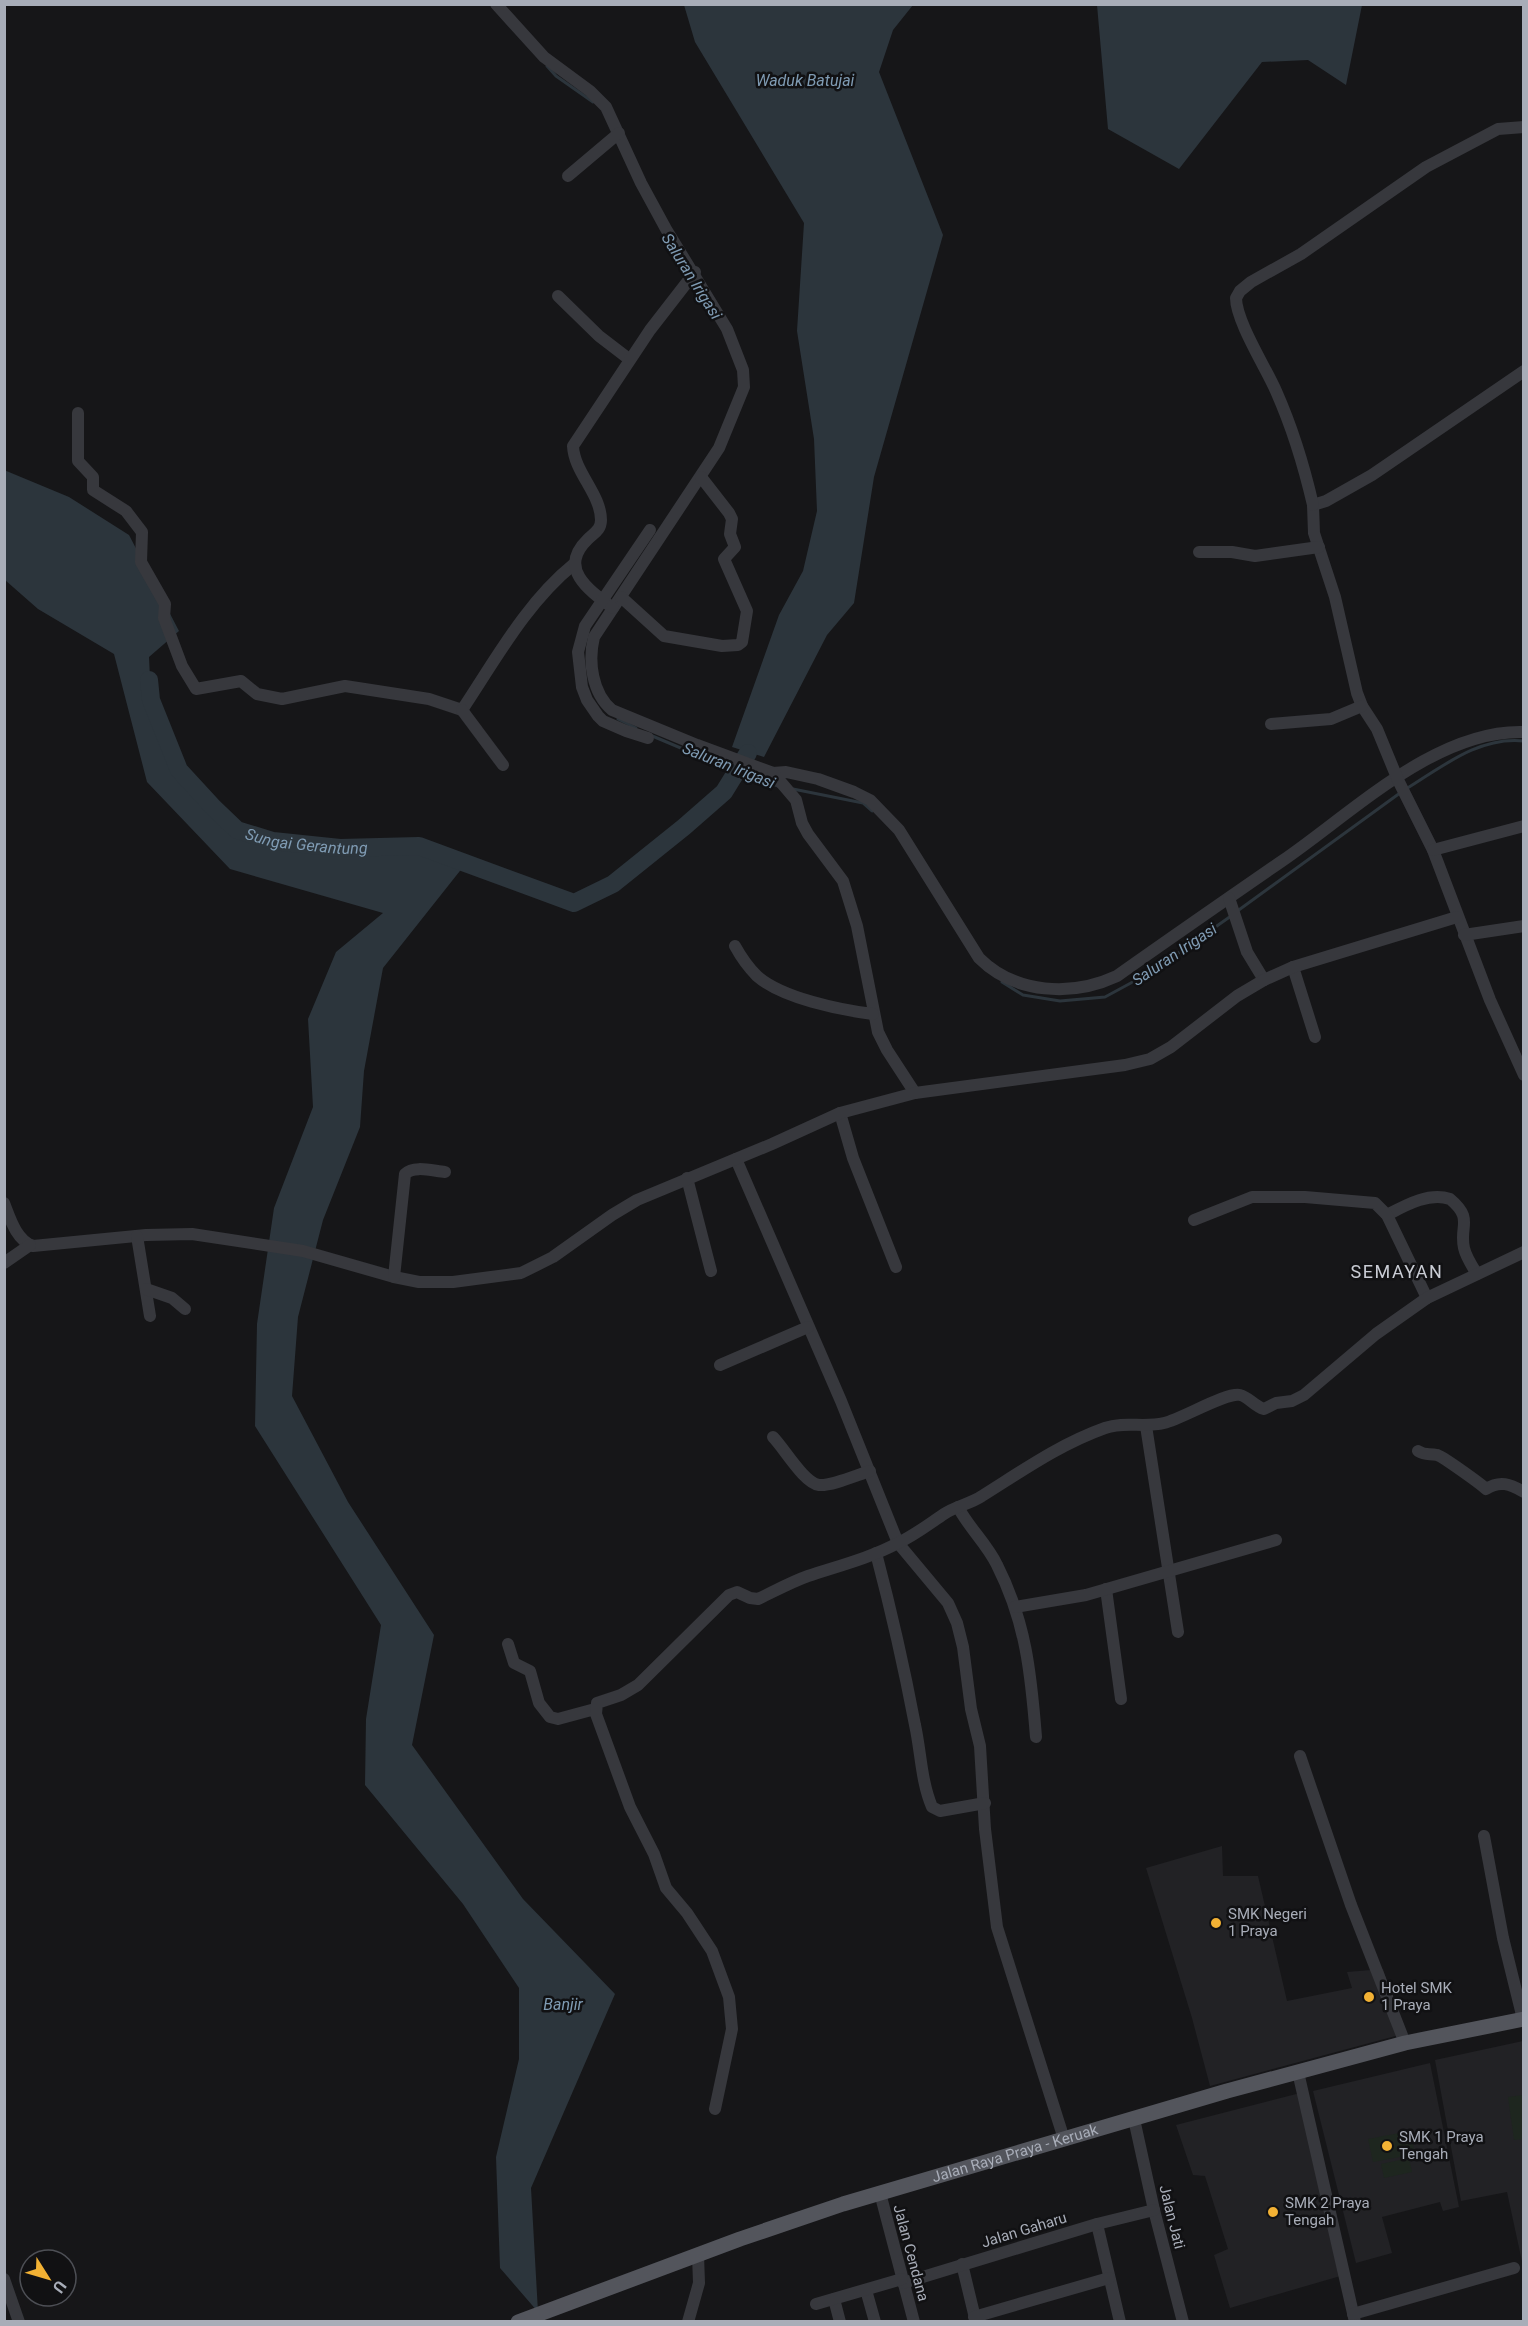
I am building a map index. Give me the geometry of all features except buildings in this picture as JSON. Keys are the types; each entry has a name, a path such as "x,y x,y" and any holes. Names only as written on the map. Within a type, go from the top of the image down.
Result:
{"main road":[{"name":"Jalan Raya Praya - Keruak","path":"518,2322 843,2204 1298,2072 1405,2043 1523,2019"}],"street":[{"path":"496,4 544,57 602,102 610,112 616,135 646,192 692,276 727,329 739,357 744,378 741,395 720,448 621,597 608,604"},
{"path":"1524,127 1498,129 1426,167 1301,254 1251,282 1240,291 1236,298 1240,316 1277,393 1305,472 1313,505 1313,529 1335,597 1352,675 1362,706 1377,729 1400,783 1433,850 1457,917 1524,1075"},
{"path":"568,176 616,135"},
{"path":"608,604 581,579 575,570 574,564 578,550 598,531 602,519 574,456 573,446 629,359 692,276"},
{"path":"558,296 599,336 629,359"},
{"path":"1313,505 1321,504 1372,476 1524,371"},
{"path":"78,413 78,461 93,477 93,490 126,511 142,532 141,562 165,604 164,618 182,666 196,689 241,681 257,694 282,699 345,686 429,699 462,710 503,765"},
{"path":"621,597 663,636 722,646 738,645 742,642 747,612 724,559 735,547 730,534 732,519 701,477"},
{"path":"648,738 603,702 594,677 591,657 594,637 608,604 650,530"},
{"path":"1199,552 1232,552 1255,556 1319,547"},
{"path":"462,710 535,602 574,564"},
{"path":"1271,724 1331,719 1362,706"},
{"path":"629,725 771,772 786,772 818,779 870,800 899,830 979,958 998,973 1026,986 1049,989 1083,987 1109,980 1400,783 1434,755 1465,741 1492,735 1524,732"},
{"path":"771,772 796,800 803,826 835,869 845,887 861,948 873,1014 887,1050 915,1094"},
{"path":"1433,850 1524,826"},
{"path":"1229,898 1247,952 1264,980"},
{"path":"4,1203 17,1232 30,1245 38,1247 137,1236 192,1234 303,1251 419,1282 453,1282 521,1273 554,1257 604,1220 637,1200 840,1113 915,1094 1125,1065 1150,1059 1171,1047 1215,1012 1264,980 1293,967 1457,917"},
{"path":"1464,934 1524,926"},
{"path":"735,946 742,959 758,976 776,987 846,1011 873,1014"},
{"path":"1293,967 1315,1036"},
{"path":"840,1113 853,1158 896,1267"},
{"path":"736,1159 870,1471 898,1543 948,1603 957,1623 963,1647 971,1708 980,1746 985,1829 997,1927 1064,2139"},
{"path":"394,1277 405,1174 409,1170 416,1169 446,1172"},
{"path":"687,1178 711,1271"},
{"path":"1194,1220 1252,1197 1262,1196 1370,1202 1379,1205 1387,1215 1427,1298"},
{"path":"1387,1215 1431,1197 1450,1199 1462,1214 1465,1223 1464,1246 1477,1274"},
{"path":"137,1236 150,1316"},
{"path":"4,1263 30,1245"},
{"path":"508,1644 514,1663 530,1671 539,1703 550,1717 558,1719 595,1709 600,1701 621,1695 638,1684 729,1595 737,1592 758,1599 807,1577 876,1553 979,1498 1008,1478 1070,1443 1112,1426 1146,1426 1182,1417 1231,1395 1242,1395 1256,1406 1264,1408 1299,1398 1376,1334 1427,1298 1524,1252"},
{"path":"146,1289 172,1298 185,1310"},
{"path":"720,1365 808,1327"},
{"path":"1146,1426 1178,1632"},
{"path":"772,1437 807,1478 816,1484 829,1483 870,1471"},
{"path":"1418,1451 1428,1455 1438,1455 1486,1489 1495,1484 1505,1484 1524,1492"},
{"path":"958,1508 991,1555 1015,1607 1026,1646 1036,1737"},
{"path":"1015,1607 1070,1598 1106,1589 1276,1540"},
{"path":"876,1553 892,1613 932,1807 940,1811 984,1803"},
{"path":"1106,1589 1121,1699"},
{"path":"595,1709 630,1807 654,1854 666,1888 712,1951 729,1997 732,2029 715,2109"},
{"path":"1300,1756 1351,1905 1405,2043"},
{"path":"1484,1836 1503,1938 1523,2019"},
{"path":"1298,2072 1354,2318 1515,2268"},
{"name":"Jalan Jati","path":"1134,2119 1154,2210 1183,2322"},
{"name":"Jalan Cendana","path":"880,2193 914,2322"},
{"name":"Jalan Gaharu","path":"816,2304 1154,2210"},
{"path":"1097,2224 1120,2322"},
{"path":"688,2322 699,2283 698,2255"},
{"path":"962,2264 975,2319 1109,2277"},
{"path":"4,2279 19,2322"},
{"path":"866,2290 875,2322"},
{"path":"834,2299 840,2322"}],"shaded area":[{"name":"SMK Negeri 1 Praya","path":"1222,1846 1223,1876 1258,1876 1287,2001 1352,1988 1347,1972 1383,1969 1403,2034 1210,2086 1192,2018 1146,1868"},
{"path":"1523,2041 1523,2266 1507,2192 1461,2201 1435,2060"},
{"name":"SMK 1 Praya Tengah","path":"1430,2063 1459,2207 1443,2211 1440,2202 1382,2217 1392,2253 1356,2263 1313,2091"},
{"name":"SMK 2 Praya Tengah","path":"1304,2092 1344,2275 1230,2308 1214,2255 1228,2249 1205,2176 1193,2175 1176,2125"},
{"path":"1523,2095 1523,2139 1514,2140 1508,2097"},
{"path":"1410,2131 1415,2154 1373,2162 1368,2139"},
{"path":"1409,2158 1412,2172 1384,2178 1381,2164"}],"water":[{"path":"1097,4 1362,5 1346,85 1308,60 1262,62 1179,169 1108,129"},
{"name":"Waduk Batujai","path":"684,5 913,5 893,30 879,72 943,235 874,477 854,603 827,635 764,757 732,747 779,615 803,571 817,511 814,439 797,331 804,223 695,42"},
{"name":"Banjir","path":"4,470 69,497 129,535 179,631 149,657 151,700 179,770 213,808 237,830 273,841 340,848 419,846 467,862 383,968 364,1071 360,1127 323,1220 298,1317 292,1396 348,1502 434,1635 412,1745 523,1899 615,1994 531,2188 538,2312 500,2268 496,2157 519,2059 519,1988 463,1904 365,1785 366,1719 381,1625 255,1426 257,1324 274,1208 313,1107 308,1019 336,952 383,913 230,869 147,782 114,654 38,609 5,580"}],"waterway":[{"name":"Saluran Irigasi","path":"547,66 556,76 593,102"},
{"name":"Sungai Gerantung","path":"149,680 151,700 179,770 237,830 273,841 340,848 419,846 574,903 613,884 684,827 724,792 748,753"},
{"name":"Saluran Irigasi","path":"618,719 636,728"},
{"name":"Saluran Irigasi","path":"650,735 735,771 778,786"},
{"name":"Saluran Irigasi","path":"1406,789 1476,748 1492,743 1524,741"},
{"name":"Saluran Irigasi","path":"793,789 863,803 872,811"},
{"name":"Saluran Irigasi","path":"1236,912 1400,793"},
{"name":"Saluran Irigasi","path":"1002,982 1023,995 1060,1001 1105,997 1153,971 1231,916"}],"place":[{"name":"SMK Negeri 1 Praya","path":"1216,1923"},
{"name":"Hotel SMK 1 Praya","path":"1369,1997"},
{"name":"SMK 1 Praya Tengah","path":"1387,2146"},
{"name":"SMK 2 Praya Tengah","path":"1273,2212"}],"district":[{"name":"SEMAYAN","path":"1397,1272"}]}
